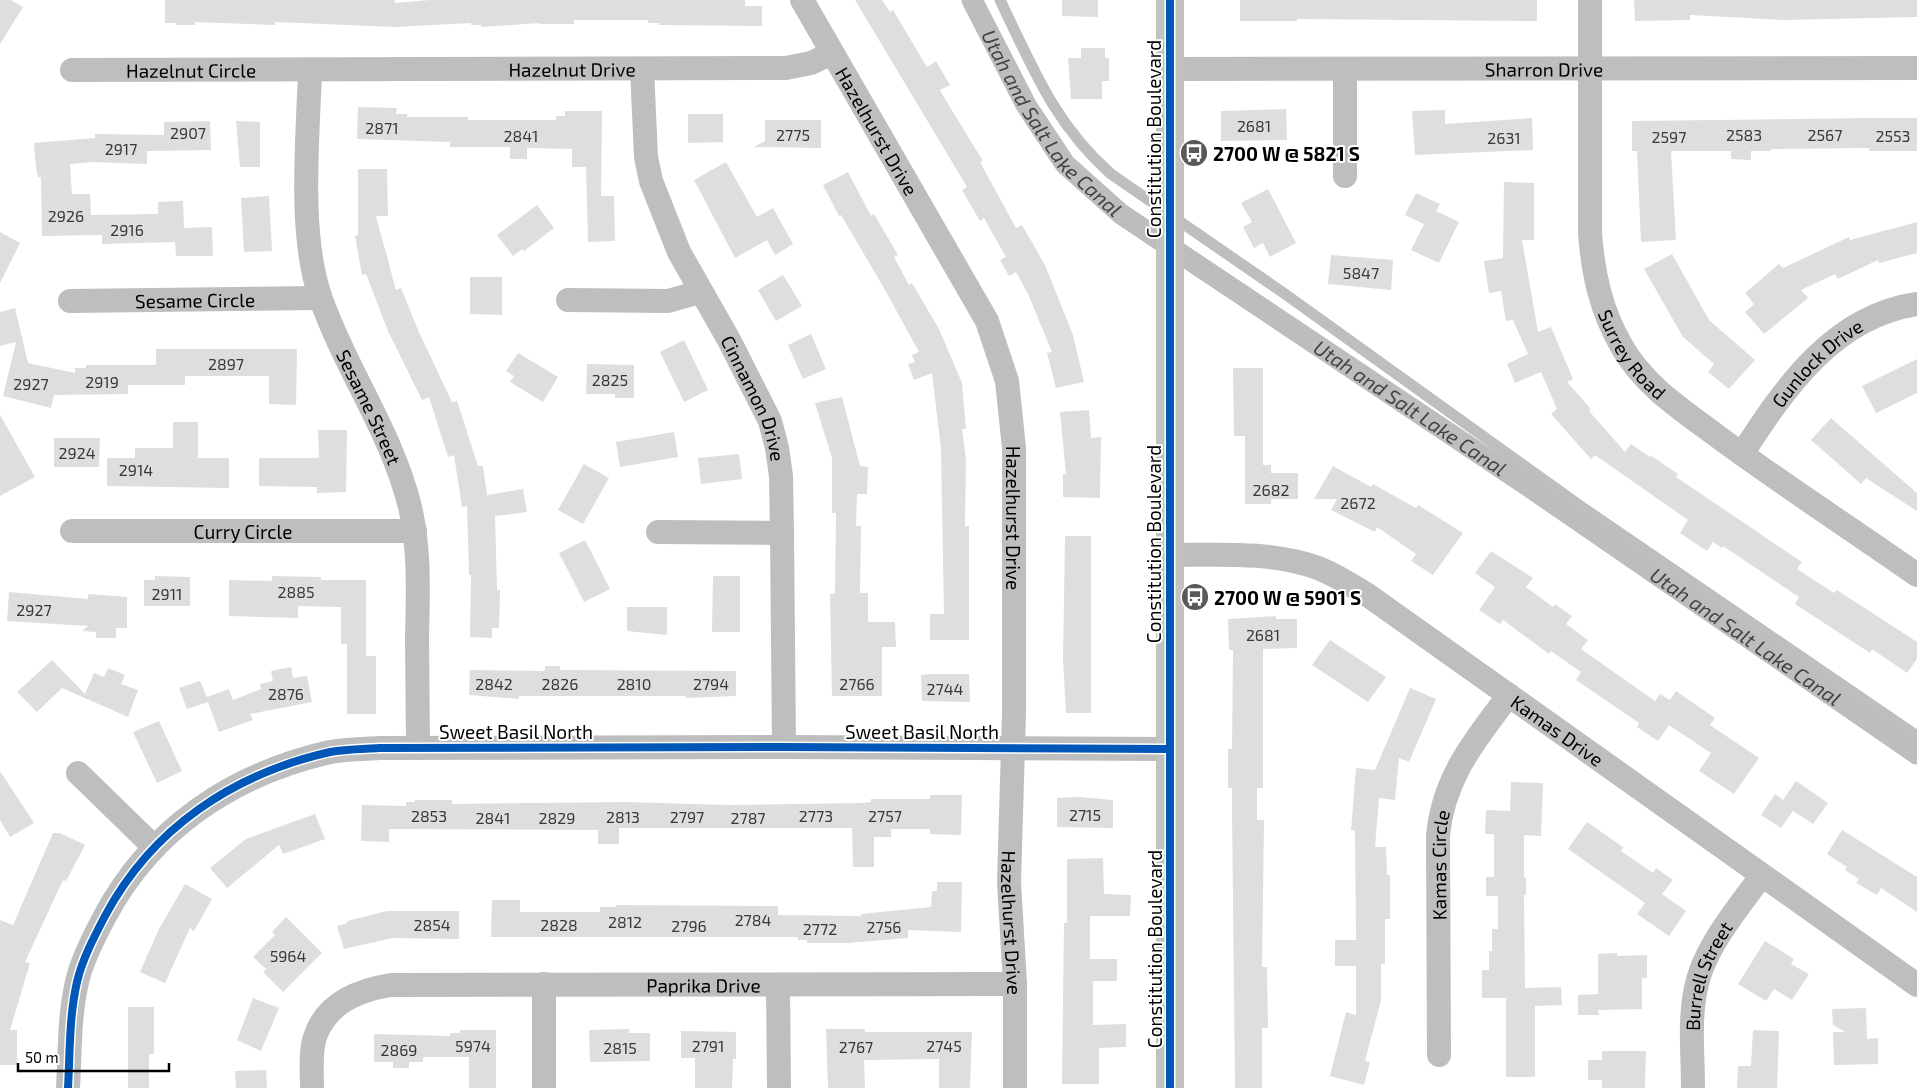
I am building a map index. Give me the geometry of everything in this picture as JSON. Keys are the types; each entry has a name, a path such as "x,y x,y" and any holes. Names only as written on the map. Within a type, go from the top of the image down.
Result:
{"main road":[{"name":"Constitution Boulevard","path":"1170,0 1170,1088"}],"street":[{"name":"Hazelhurst Drive","path":"802,0 987,321 1007,381 1014,448 1013,747 1009,882 1015,984 1015,1088"},
{"name":"Surrey Road","path":"1590,0 1590,233 1596,288 1607,318 1621,347 1637,370 1656,391 1742,454 1917,575"},
{"name":"Hazelnut Drive","path":"310,70 786,68 811,63 832,53"},
{"name":"Sharron Drive","path":"1170,69 1917,68"},
{"name":"Cinnamon Drive","path":"642,69 646,157 651,182 668,229 700,292 729,340 770,421 777,448 782,533 784,746"},
{"path":"1345,69 1345,176"},
{"name":"Hazelnut Circle","path":"72,70 310,70"},
{"name":"Sesame Street","path":"310,70 308,238 313,273 320,298 345,360 392,452 403,481 415,530 418,586 418,748"},
{"path":"568,300 668,301 700,292"},
{"name":"Sesame Circle","path":"70,301 320,298"},
{"name":"Gunlock Drive","path":"1742,454 1791,382 1831,342 1881,314 1917,304"},
{"name":"Curry Circle","path":"72,531 415,530"},
{"path":"658,532 782,533"},
{"name":"Kamas Drive","path":"1169,555 1270,557 1318,568 1369,596 1917,985"},
{"name":"Kamas Circle","path":"1439,1055 1438,836 1440,811 1449,783 1461,762 1509,695"},
{"name":"Sweet Basil North","path":"68,1088 70,1034 77,982 94,937 116,896 154,847 206,802 237,785 279,766 331,752 418,748 784,746 1169,749"},
{"path":"78,772 154,847"},
{"name":"Burrell Street","path":"1693,1088 1696,986 1715,943 1761,876"},
{"path":"544,984 544,1088"},
{"name":"Paprika Drive","path":"312,1088 314,1037 327,1016 346,998 368,988 391,985 544,984 1015,984"},
{"path":"778,985 778,1088"}],"lane":[{"path":"1000,0 1046,95 1086,152 1111,174 1169,213 1579,505 1917,736"}],"building":[{"path":"0,0 11,0 23,7 0,44"},
{"path":"165,0 395,0 395,3 430,0 745,0 745,6 762,6 762,26 659,25 659,23 648,23 648,20 574,20 574,24 539,23 481,27 481,25 471,25 471,23 395,27 275,22 275,25 195,22 195,25 176,25 176,23 165,23"},
{"path":"855,0 882,0 890,12 893,10 927,67 936,61 950,85 940,90 942,94 983,161 980,162 1016,228 1022,225 1045,265 1073,335 1084,382 1056,388 1047,353 1052,352 1028,294 1016,272 1009,276 1000,260 1006,257 984,218 980,221 962,190 967,187"},
{"path":"1062,0 1098,0 1098,17 1062,16"},
{"path":"1240,0 1537,0 1537,21 1297,19 1297,21 1240,21"},
{"path":"1634,0 1917,0 1917,17 1783,20 1690,15 1690,20 1635,21"},
{"path":"1081,48 1105,48 1105,58 1109,58 1109,81 1102,81 1102,99 1071,99 1068,58 1081,58"},
{"path":"358,107 397,108 396,114 407,114 407,117 468,117 468,120 556,120 556,116 565,116 565,111 602,111 601,196 614,196 615,241 588,242 586,167 572,167 572,149 527,148 527,159 510,159 510,147 450,147 450,142 357,139"},
{"path":"1286,109 1287,140 1221,141 1221,111"},
{"path":"1445,110 1445,124 1532,118 1533,150 1415,155 1412,111"},
{"path":"688,114 723,114 723,142 688,143"},
{"path":"1917,118 1917,151 1869,151 1869,148 1771,149 1771,151 1751,151 1751,160 1731,159 1731,151 1671,151 1676,240 1641,242 1637,151 1632,151 1632,121"},
{"path":"765,120 821,120 821,148 754,147 765,141"},
{"path":"210,121 211,150 147,151 147,164 93,162 70,164 72,194 90,194 91,215 158,214 158,202 183,201 184,228 212,227 213,256 176,256 175,242 102,244 102,235 42,236 41,177 38,177 36,168 34,143 95,138 95,134 164,135 164,122"},
{"path":"236,121 260,122 260,167 240,167"},
{"path":"726,162 757,217 773,208 793,244 775,255 767,240 735,258 694,180"},
{"path":"358,169 387,169 388,216 376,216 396,290 401,288 418,330 452,402 457,401 478,466 483,466 487,495 523,489 527,512 495,516 497,590 500,590 499,628 492,628 492,638 470,637 471,575 469,575 467,506 462,507 454,455 448,457 429,397 422,400 388,331 366,274 362,275 355,236 358,235"},
{"path":"848,172 871,216 874,214 898,255 894,257 909,285 912,283 939,329 962,383 966,429 962,429 966,460 965,526 969,526 969,640 930,640 930,614 944,614 941,449 932,373 914,380 908,364 915,362 912,355 919,352 884,288 841,215 839,216 823,185"},
{"path":"1504,182 1534,183 1534,240 1522,240 1538,332 1551,327 1573,379 1567,382 1591,409 1589,411 1625,452 1631,444 1650,457 1650,455 1678,474 1676,477 1802,562 1797,569 1834,593 1837,590 1917,642 1917,659 1907,673 1872,649 1870,653 1795,604 1799,597 1723,546 1722,548 1713,542 1707,551 1680,533 1688,520 1595,455 1591,459 1551,414 1557,409 1541,372 1515,383 1507,364 1528,354 1513,320 1506,321 1501,291 1489,293 1484,261 1503,258"},
{"path":"1268,189 1296,243 1270,257 1263,243 1254,248 1243,227 1252,222 1241,203"},
{"path":"1416,193 1440,204 1436,211 1459,222 1439,263 1411,250 1424,224 1405,215"},
{"path":"269,196 272,251 244,252 241,198"},
{"path":"537,205 554,228 524,251 522,249 513,256 497,235"},
{"path":"1917,222 1917,253 1879,263 1878,260 1838,279 1835,274 1801,290 1808,298 1764,334 1745,312 1754,304 1745,293 1779,264 1783,268 1849,237 1850,240"},
{"path":"0,232 20,243 0,283"},
{"path":"1672,254 1709,320 1755,360 1729,389 1708,372 1714,364 1683,337 1644,269"},
{"path":"1331,255 1393,260 1391,290 1328,284"},
{"path":"783,275 802,306 776,321 758,290"},
{"path":"470,277 502,277 502,315 470,314"},
{"path":"15,308 28,363 75,373 75,368 86,368 86,365 156,365 156,349 297,349 296,405 269,404 269,376 185,376 185,385 128,385 128,394 54,395 51,408 3,396 16,342 0,346 0,312"},
{"path":"811,334 826,369 803,379 788,345"},
{"path":"684,340 708,390 684,402 660,352"},
{"path":"518,353 558,377 543,402 510,382 514,376 506,371"},
{"path":"1917,359 1917,393 1876,413 1862,386"},
{"path":"587,364 634,365 634,398 615,398 615,394 586,394"},
{"path":"1233,368 1263,368 1263,465 1271,465 1271,473 1298,473 1298,499 1271,499 1271,504 1245,504 1245,436 1234,436"},
{"path":"842,397 860,466 868,467 867,494 857,494 856,526 861,526 860,593 868,593 868,622 895,622 896,647 882,647 882,696 832,696 830,594 835,593 836,513 832,513 832,458 815,403"},
{"path":"1089,410 1091,438 1101,437 1100,498 1063,497 1063,474 1066,474 1060,412"},
{"path":"0,415 35,477 0,496"},
{"path":"1831,418 1917,493 1917,511 1866,478 1861,484 1811,440"},
{"path":"173,422 198,422 198,458 229,458 229,488 107,486 107,458 135,458 135,448 173,448"},
{"path":"318,430 347,430 346,492 317,493 317,487 259,486 259,458 317,458 319,457"},
{"path":"674,432 678,457 620,467 616,442"},
{"path":"54,438 100,438 99,467 54,467"},
{"path":"739,454 742,479 701,484 698,458"},
{"path":"584,464 609,478 583,524 558,510"},
{"path":"1333,466 1371,487 1373,484 1416,508 1418,505 1463,533 1433,575 1411,561 1416,554 1377,527 1375,532 1331,510 1337,499 1314,499"},
{"path":"1065,536 1091,536 1091,713 1066,713 1063,659"},
{"path":"585,540 610,589 584,602 559,553"},
{"path":"1491,551 1533,578 1526,587 1553,607 1555,604 1572,616 1566,624 1588,640 1581,649 1655,701 1660,694 1670,700 1676,691 1715,718 1710,725 1759,758 1734,794 1699,771 1711,753 1669,725 1658,741 1637,727 1639,723 1576,680 1581,672 1551,651 1549,654 1503,620 1500,624 1479,610 1495,587 1475,573"},
{"path":"155,576 190,577 190,606 144,606 144,580 155,580"},
{"path":"272,576 321,577 321,580 366,580 366,656 376,656 376,714 347,714 347,644 341,644 341,607 298,606 298,618 229,616 229,580 272,581"},
{"path":"713,576 740,576 740,632 712,632"},
{"path":"9,592 88,599 88,594 127,597 127,628 116,628 116,638 96,638 96,632 82,631 88,626 7,621"},
{"path":"627,607 667,607 667,635 627,631"},
{"path":"1276,616 1276,619 1297,619 1297,648 1263,649 1263,788 1257,788 1257,820 1264,820 1262,967 1267,967 1268,1028 1262,1028 1262,1088 1235,1088 1232,788 1228,788 1228,749 1232,749 1233,650 1229,650 1228,619"},
{"path":"1330,640 1386,677 1368,702 1312,665"},
{"path":"52,660 85,694 94,673 104,677 108,668 125,675 121,684 138,690 128,717 62,688 37,712 17,692"},
{"path":"545,666 560,666 560,670 736,671 736,696 686,698 686,696 519,696 519,699 469,695 470,670 545,671"},
{"path":"291,667 293,678 307,676 312,702 250,714 253,720 219,732 208,702 187,709 179,688 200,681 207,697 229,689 233,700 261,689 260,684 273,681 271,671"},
{"path":"969,674 970,702 922,701 921,675"},
{"path":"1410,688 1436,699 1409,762 1399,758 1395,800 1379,798 1375,847 1386,847 1387,875 1390,875 1390,919 1385,919 1385,964 1381,964 1381,1000 1365,1061 1370,1062 1364,1085 1330,1076 1346,1012 1356,1015 1356,966 1335,966 1335,940 1356,940 1355,831 1351,830 1356,768 1375,770"},
{"path":"159,721 182,771 157,783 133,732"},
{"path":"0,771 34,823 10,837 0,820"},
{"path":"1796,781 1828,803 1813,824 1793,811 1781,828 1761,815 1775,794 1783,800"},
{"path":"1511,782 1543,783 1541,836 1524,835 1524,877 1526,878 1526,895 1524,895 1525,988 1561,987 1562,1005 1535,1006 1535,1077 1506,1077 1506,998 1482,998 1482,970 1489,970 1489,951 1492,951 1492,929 1498,929 1498,896 1486,896 1486,877 1494,877 1494,834 1485,834 1486,810 1510,811"},
{"path":"930,795 962,795 961,835 930,834 930,829 891,829 891,837 874,837 874,867 853,867 852,828 619,828 619,844 598,844 598,830 389,829 389,842 361,841 362,805 406,806 406,802 415,802 415,800 452,800 452,804 626,802 728,805 862,803 871,802 871,799 930,799"},
{"path":"1080,797 1113,800 1113,828 1057,827 1057,798"},
{"path":"315,814 325,839 283,854 279,845 227,888 210,868 246,839"},
{"path":"1587,822 1623,847 1621,851 1653,873 1656,868 1673,880 1662,894 1686,911 1669,936 1637,914 1645,903 1568,849"},
{"path":"1842,830 1917,877 1917,912 1881,888 1877,895 1856,883 1859,879 1845,870 1847,867 1827,854"},
{"path":"53,833 60,833 85,845 66,881 63,880 25,962 30,963 10,1030 17,1030 17,1065 0,1065 0,920 13,925"},
{"path":"1103,858 1104,894 1131,895 1130,916 1090,916 1090,959 1117,959 1117,981 1093,981 1093,1025 1126,1024 1126,1047 1099,1048 1099,1084 1062,1084 1064,923 1067,923 1067,859"},
{"path":"937,882 962,882 961,932 908,930 908,938 847,943 807,943 807,940 798,940 798,937 491,937 492,900 520,900 520,912 600,912 600,907 616,907 616,905 778,906 778,915 861,916 861,914 931,907 932,891 937,891"},
{"path":"185,884 212,899 194,931 190,928 165,983 140,972 159,929"},
{"path":"387,911 459,911 459,939 392,938 344,949 337,926 347,923 347,921"},
{"path":"286,917 322,953 283,992 263,972 266,969 253,957 275,935 272,932"},
{"path":"1765,941 1794,959 1791,964 1809,974 1792,1000 1774,989 1766,1001 1738,984"},
{"path":"1617,953 1617,956 1647,955 1647,978 1642,978 1642,1009 1598,1010 1599,1015 1578,1015 1578,995 1598,994 1598,954"},
{"path":"253,998 279,1008 261,1051 237,1040"},
{"path":"128,1007 154,1007 154,1054 149,1054 149,1088 128,1088"},
{"path":"1866,1008 1867,1039 1878,1038 1878,1064 1834,1065 1833,1032 1845,1032 1833,1025 1832,1009"},
{"path":"629,1029 629,1033 650,1033 650,1061 590,1062 589,1030"},
{"path":"826,1029 865,1029 865,1032 972,1032 970,1088 939,1088 939,1059 864,1060 865,1088 828,1088"},
{"path":"460,1030 496,1030 496,1088 469,1088 469,1057 423,1057 423,1062 409,1062 409,1068 393,1068 393,1062 374,1062 374,1034 450,1036 450,1033 460,1033"},
{"path":"1753,1030 1779,1031 1777,1088 1737,1088 1738,1066 1751,1066"},
{"path":"681,1031 736,1032 736,1059 733,1059 732,1088 695,1088 695,1058 681,1058"},
{"path":"1602,1051 1646,1051 1645,1088 1602,1088 1602,1080 1588,1080 1588,1060 1602,1060"},
{"path":"266,1070 267,1088 236,1088 235,1071"}],"waterway":[{"name":"Utah and Salt Lake Canal","path":"972,0 1026,105 1065,164 1121,214 1528,486 1917,754"}],"cycle path":[{"path":"1170,0 1170,1088"},
{"path":"68,1088 71,1022 79,974 105,916 124,885 146,856 171,831 199,809 229,790 294,762 336,751 379,748 784,747 1169,749"}],"place":[{"name":"2700 W @ 5821 S","path":"1194,153"},
{"name":"2700 W @ 5901 S","path":"1195,597"}]}
